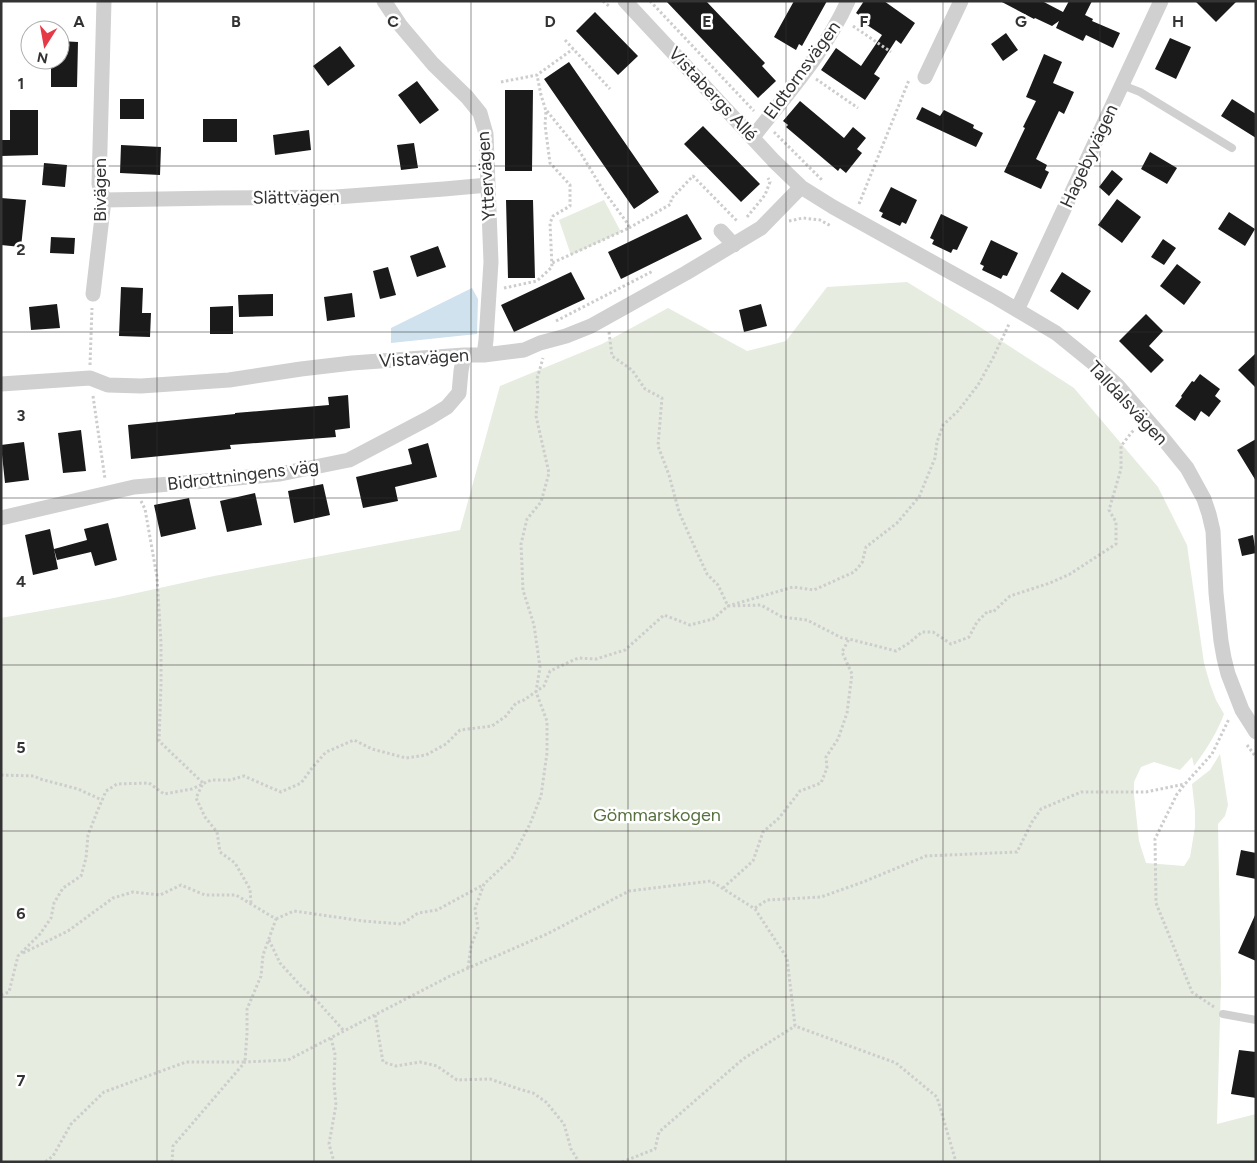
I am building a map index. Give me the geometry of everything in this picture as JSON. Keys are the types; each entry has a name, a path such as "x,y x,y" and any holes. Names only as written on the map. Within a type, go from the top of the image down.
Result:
{"street":[{"name":"Bivägen","path":"93,294 104,200 99,184 104,1"},
{"name":"Yttervägen","path":"384,1 400,25 433,64 467,97 480,114 486,134 491,262 484,355"},
{"name":"Vistabergs Allé","path":"625,1 800,187"},
{"name":"Eldtornsvägen","path":"753,137 806,72 840,18 848,1"},
{"path":"918,75 961,1"},
{"name":"Hagebyvägen","path":"1018,310 1161,1"},
{"name":"Slättvägen","path":"104,200 336,197 488,185"},
{"name":"Talldalsvägen","path":"800,187 833,208 1056,333 1117,385 1167,442 1188,468 1204,499 1209,514 1213,531 1216,593 1224,658 1242,710 1253,722"},
{"name":"Vistavägen","path":"1,384 90,378 108,385 141,386 229,380 352,363 464,354 484,355 524,350 591,326 734,245 762,228 800,187"},
{"path":"722,232 734,245"},
{"name":"Bidrottningens väg","path":"1,518 134,487 280,474 349,460 447,407 459,393 464,354"}],"lane":[{"path":"1122,85 1140,92 1232,148"},
{"path":"1223,1014 1256,1020"}],"path":[{"path":"650,1 765,122 830,186"},
{"path":"840,18 891,52"},
{"path":"565,40 610,89"},
{"path":"501,82 537,75 573,49"},
{"path":"806,72 858,108"},
{"path":"504,281 503,288 537,281 552,267 550,223 553,216 570,206 570,185 550,163 545,125 546,111 537,75"},
{"path":"858,206 918,75"},
{"path":"546,111 580,152 629,228"},
{"path":"552,263 629,228 671,204 672,199 693,176 738,222 722,232"},
{"path":"747,217 765,195 790,222 803,218 820,220 833,227"},
{"path":"554,322 660,268"},
{"path":"93,294 90,378 107,494"},
{"path":"606,317 612,356 632,370 645,388 662,398 658,446 679,512 707,574 718,585 728,606"},
{"path":"1,994 9,992 18,956 46,926 51,918 54,903 63,888 82,876 88,834 106,791 117,784 150,783 164,794 192,789 210,780 230,780 244,776 281,792 301,783 326,752 354,740 372,749 406,758 426,755 446,744 460,730 492,726 506,716 516,703 524,700 544,686 550,671 578,658 596,659 625,650 664,615 690,625 713,619 728,606 793,587 814,590 854,572 862,563 866,547 897,523 919,497 935,458 936,442 943,425 958,411 978,385 1010,324 1003,320"},
{"path":"172,1162 173,1146 245,1062 247,1009 261,976 262,955 276,919 294,911 364,921 402,924 418,913 437,910 484,884 512,858 530,824 541,796 547,753 547,721 536,692 540,667 534,626 523,590 521,544 527,519 541,502 549,473 536,416 537,379 548,341"},
{"path":"728,606 761,605 782,617 807,620 842,638 896,651 922,632 933,632 950,644 969,637 977,622 988,611 993,612 1010,596 1050,583 1070,574 1116,544 1116,522 1109,510 1121,469 1121,446 1138,427"},
{"path":"134,487 145,509 157,577 161,643 159,742 203,784"},
{"path":"723,888 753,861 763,832 779,818 800,791 821,783 827,768 826,757 838,739 848,713 852,674 842,652 849,639"},
{"path":"1223,1014 1192,992 1156,903 1155,839 1177,794 1212,754 1230,715"},
{"path":"1,775 34,776 78,789 102,800"},
{"path":"203,784 196,798 205,817 217,832 220,852 236,863 250,889 251,904"},
{"path":"755,909 768,900 821,897 926,856 1017,852 1032,822 1041,809 1081,792 1146,792 1185,784"},
{"path":"45,1162 52,1156 71,1124 104,1092 186,1062 288,1060 450,976 547,934 629,891 711,880 755,909 787,958 795,1026"},
{"path":"468,968 471,946 478,928 475,909 484,884"},
{"path":"18,956 68,931 113,898 133,892 160,895 181,885 205,895 236,895 276,919"},
{"path":"268,939 280,963 320,1003 344,1031"},
{"path":"375,1015 383,1062 396,1066 420,1062 438,1066 457,1080 490,1079 533,1093 546,1102 564,1124 571,1149 579,1162"},
{"path":"622,1162 655,1149 659,1132 743,1059 795,1026"},
{"path":"795,1026 896,1063 937,1096 956,1162"},
{"path":"331,1038 335,1054 334,1084 336,1106 329,1144 334,1162"}],"green space":[{"path":"604,200 621,232 571,255 559,220"},
{"name":"Gömmarskogen","path":"907,282 1074,388 1158,487 1187,545 1204,663 1216,700 1224,714 1211,741 1194,766 1192,757 1180,770 1154,762 1141,767 1134,782 1139,841 1146,863 1184,866 1190,857 1195,827 1192,784 1210,770 1220,754 1228,805 1225,816 1218,824 1221,983 1217,1124 1256,1114 1256,1162 1,1162 1,618 114,598 214,576 460,530 500,386 602,344 668,308 747,351 786,341 827,287"}],"water":[{"path":"472,288 478,299 477,334 391,343 391,328"}],"building":[{"path":"666,1 706,1 765,63 762,66 776,81 758,98"},
{"path":"794,1 827,1 802,46 799,44 796,50 774,37"},
{"path":"864,1 884,1 915,23 901,44 896,40 874,74 880,78 865,100 821,70 836,48 861,66 882,35 861,21 863,18 856,13"},
{"path":"1000,1 1042,1 1063,12 1069,1 1092,1 1085,15 1093,19 1092,21 1120,33 1113,48 1086,35 1083,41 1056,28 1059,21 1052,26"},
{"path":"1195,1 1237,1 1216,22"},
{"path":"595,12 638,56 618,75 576,31"},
{"path":"1006,33 1018,50 1003,61 991,44"},
{"path":"1170,38 1191,47 1176,79 1155,69"},
{"path":"70,42 78,42 77,87 51,87 51,70 70,70"},
{"path":"340,46 355,66 328,86 313,66"},
{"path":"1044,54 1062,62 1053,83 1074,92 1064,114 1059,111 1036,159 1047,165 1045,170 1049,172 1041,189 1004,172 1036,101 1026,97"},
{"path":"569,62 659,192 634,209 544,79"},
{"path":"417,81 439,110 420,124 398,95"},
{"path":"505,90 533,90 532,171 505,171"},
{"path":"120,99 144,99 144,119 120,119"},
{"path":"1232,99 1256,114 1256,138 1221,116"},
{"path":"800,101 844,138 853,127 866,138 857,149 862,153 846,173 840,168 838,171 786,127 788,125 783,121"},
{"path":"922,107 940,116 944,110 974,125 973,128 983,133 976,147 916,119"},
{"path":"10,110 38,110 38,155 1,156 1,140 10,140"},
{"path":"203,119 237,119 237,142 203,142"},
{"path":"703,126 760,184 741,202 684,144"},
{"path":"309,130 311,150 275,155 273,135"},
{"path":"414,143 418,168 401,170 397,145"},
{"path":"121,145 161,147 160,175 120,173"},
{"path":"1150,152 1177,168 1167,184 1141,169"},
{"path":"44,163 67,165 65,187 42,185"},
{"path":"1112,170 1123,179 1109,196 1099,187"},
{"path":"891,187 917,200 906,224 902,222 900,226 881,217 883,213 879,211"},
{"path":"1,198 26,200 21,247 1,245"},
{"path":"1117,199 1141,217 1122,243 1098,225"},
{"path":"506,200 533,200 535,278 508,278"},
{"path":"1229,212 1255,229 1245,246 1218,229"},
{"path":"687,214 702,239 621,279 608,252"},
{"path":"941,214 968,227 957,250 953,249 951,253 932,244 934,240 930,238"},
{"path":"51,237 75,238 74,254 50,253"},
{"path":"1163,239 1176,248 1164,265 1151,257"},
{"path":"991,240 1018,253 1007,276 1003,275 1001,279 982,270 984,266 980,264"},
{"path":"438,246 446,267 417,277 410,256"},
{"path":"1177,264 1201,282 1184,305 1160,286"},
{"path":"388,267 396,295 380,299 373,271"},
{"path":"571,272 585,299 514,332 501,305"},
{"path":"1062,272 1091,291 1078,310 1050,291"},
{"path":"121,287 143,288 142,313 151,313 150,337 119,336"},
{"path":"352,293 355,317 327,321 324,297"},
{"path":"273,294 273,316 239,317 238,295"},
{"path":"57,304 60,328 31,330 29,307"},
{"path":"761,304 767,326 744,332 739,310"},
{"path":"233,306 233,334 210,334 210,307"},
{"path":"1146,314 1163,331 1149,346 1164,360 1151,373 1119,341"},
{"path":"1256,353 1256,388 1238,370"},
{"path":"1200,374 1220,389 1215,396 1221,401 1209,417 1201,411 1195,421 1175,406 1192,381 1194,382"},
{"path":"348,395 350,428 335,430 336,437 230,445 231,449 131,459 128,425 329,405 328,397"},
{"path":"81,430 86,471 63,473 58,433"},
{"path":"1256,439 1256,481 1237,450"},
{"path":"24,442 29,480 5,483 1,445"},
{"path":"428,443 437,477 395,487 398,501 363,508 356,477 412,464 408,449"},
{"path":"323,484 330,515 294,523 288,491"},
{"path":"255,493 262,525 227,532 220,501"},
{"path":"189,498 196,529 161,537 154,505"},
{"path":"108,523 117,560 95,566 91,552 57,560 54,549 87,540 84,529"},
{"path":"50,529 58,569 33,575 25,535"},
{"path":"1253,535 1256,553 1242,556 1238,539"},
{"path":"1241,850 1256,853 1256,879 1236,875"},
{"path":"1256,913 1256,961 1238,953"},
{"path":"1239,1050 1256,1052 1256,1098 1231,1094"}]}
